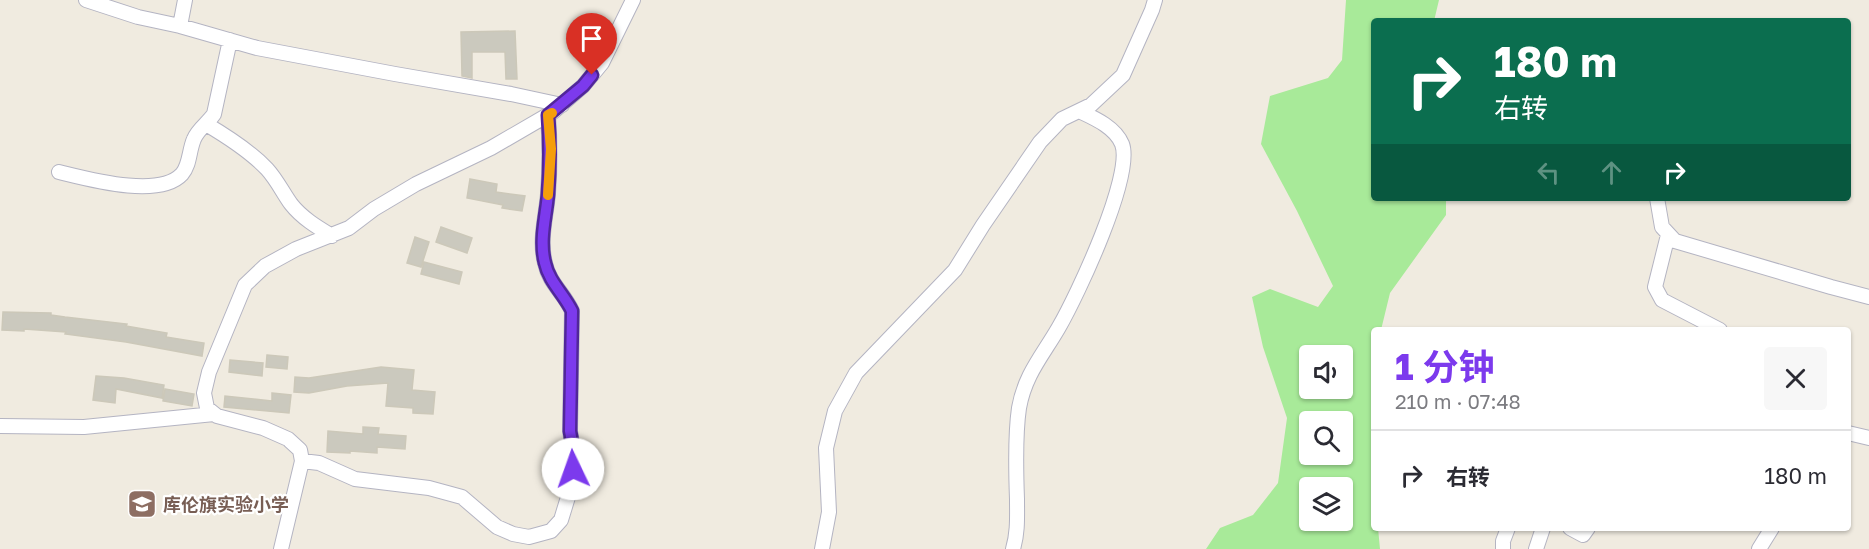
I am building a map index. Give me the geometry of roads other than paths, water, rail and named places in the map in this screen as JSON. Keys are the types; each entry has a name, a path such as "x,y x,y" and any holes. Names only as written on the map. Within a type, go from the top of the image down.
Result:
{"street":[{"path":"86,0 138,17 180,26 257,48 562,105"},
{"path":"180,26 184,0"},
{"path":"281,549 302,461 300,450 288,438 263,428 217,416 207,408 204,393 209,372 244,285 265,266 297,249 349,228 374,208 416,184 491,148 562,105 583,86 602,63 633,0"},
{"path":"822,549 829,512 826,448 835,411 856,373 955,270 1040,142 1062,119 1091,105 1123,75 1155,0"},
{"path":"59,172 87,179 138,186 158,186 172,182 183,173 197,132 214,114 230,40"},
{"path":"1013,549 1017,536 1019,408 1028,375 1059,327 1078,290 1118,192 1122,166 1122,145 1114,132 1079,111"},
{"path":"302,461 319,463 355,479 429,488 462,497 497,527 513,534 529,537 551,531 561,520 572,484 574,454 570,431 572,311 566,298 554,286 545,265 542,246 551,149 548,115"},
{"path":"206,124 251,154 267,169 283,189 291,204 305,219 332,236"},
{"path":"1658,201 1662,227 1675,242 1869,297"},
{"path":"1668,235 1654,287 1662,300 1714,327"},
{"path":"0,426 84,427 214,414"},
{"path":"1851,434 1869,438"},
{"path":"1503,549 1507,531"},
{"path":"1536,549 1542,531"},
{"path":"1759,549 1770,531"}],"place":[{"name":"库伦旗实验小学","path":"142,504"}]}
